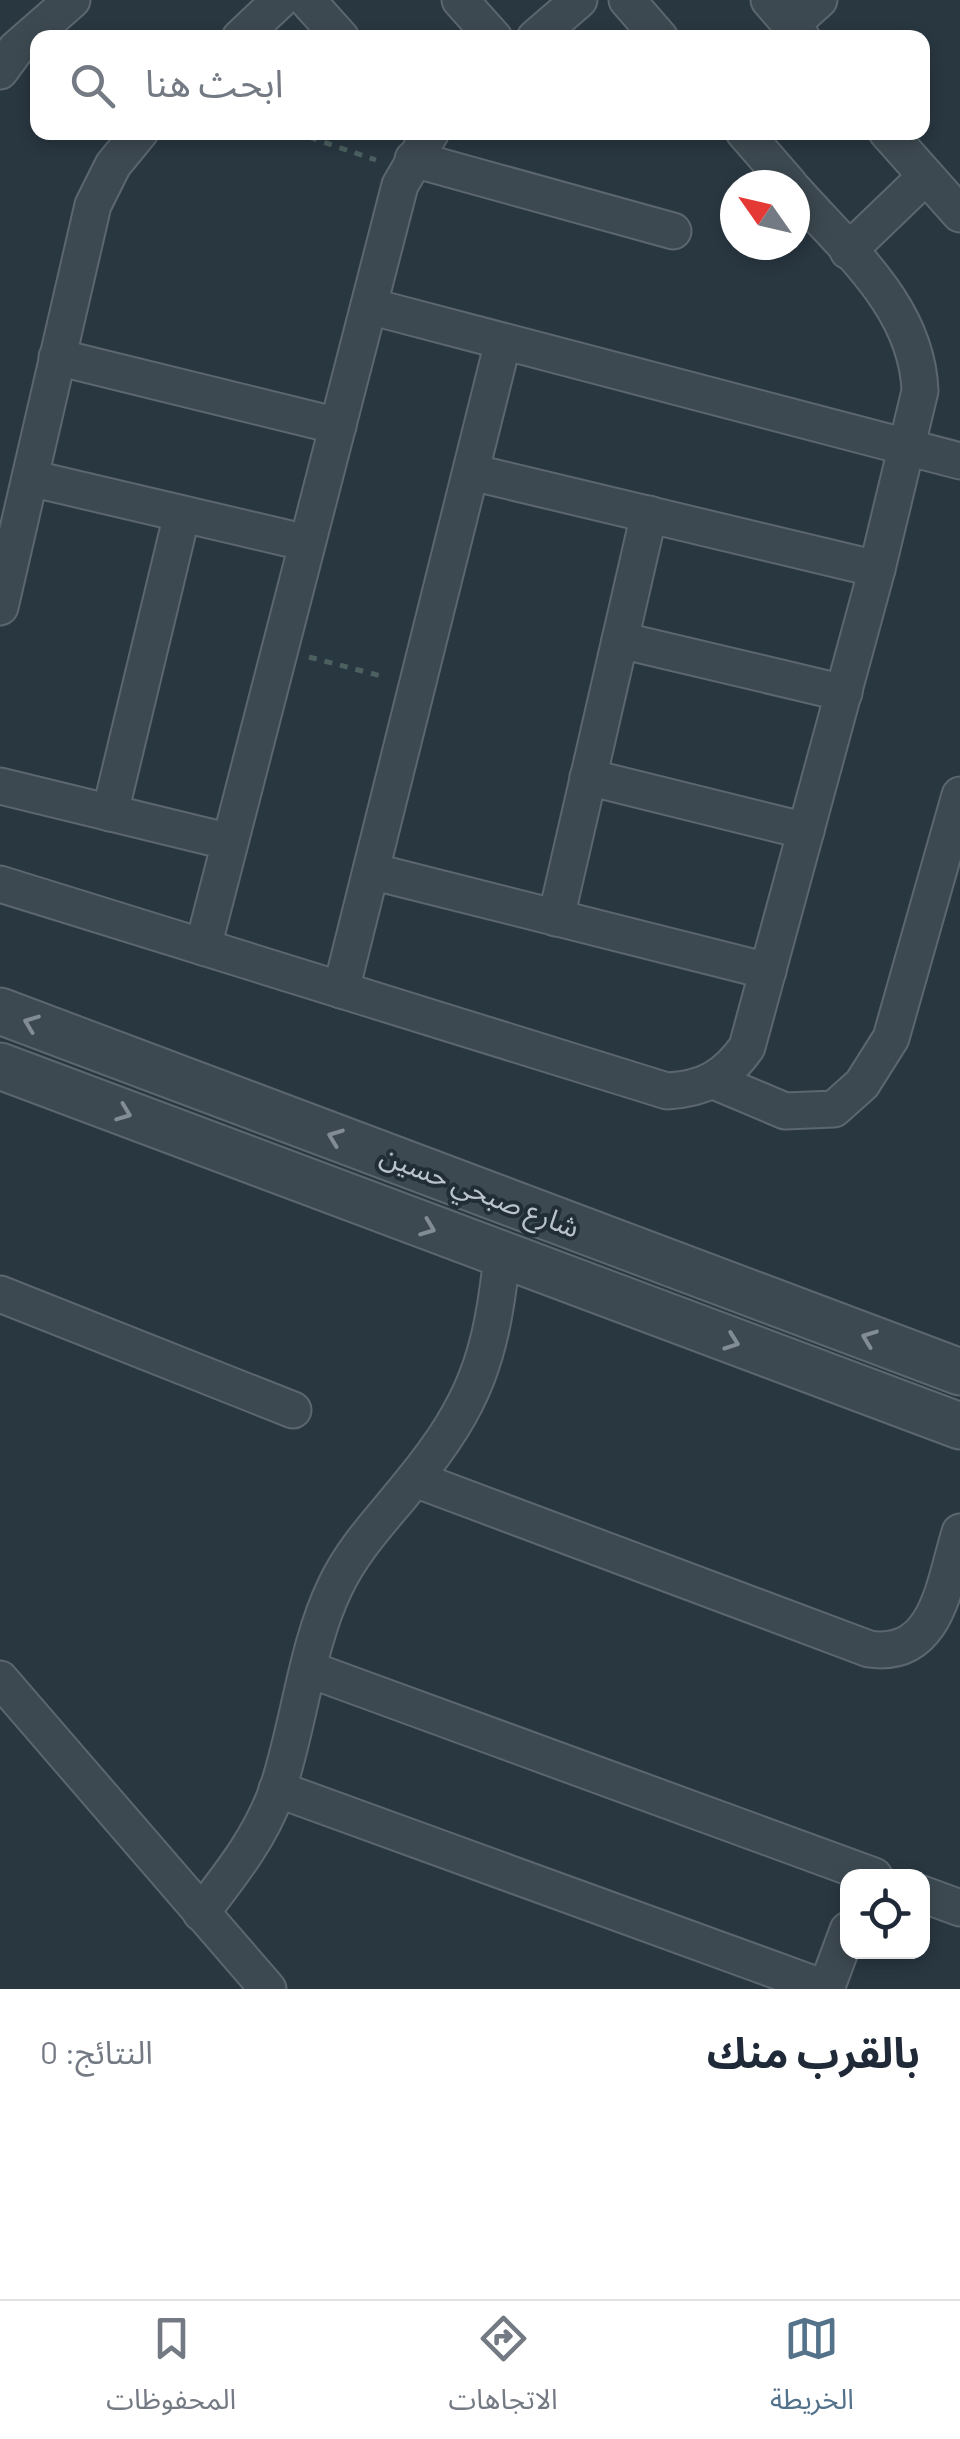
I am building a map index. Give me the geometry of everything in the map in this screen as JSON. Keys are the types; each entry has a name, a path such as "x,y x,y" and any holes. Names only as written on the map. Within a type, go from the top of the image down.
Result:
{"street":[{"path":"38,30 72,0"},
{"path":"248,30 280,0"},
{"path":"307,0 334,30"},
{"path":"460,0 487,30"},
{"path":"545,30 579,0"},
{"path":"627,0 653,30"},
{"path":"787,21 819,0"},
{"path":"0,71 30,37"},
{"path":"0,606 93,205 113,165 133,140"},
{"path":"751,140 777,170"},
{"path":"894,140 960,214"},
{"path":"203,947 369,306 421,146 673,231"},
{"path":"848,251 926,176"},
{"path":"0,884 668,1091 692,1090 714,1082 733,1067 747,1048 877,569 920,391 919,362 911,334 897,309 810,208"},
{"path":"369,306 960,461"},
{"path":"341,990 504,342"},
{"path":"58,357 338,426"},
{"path":"470,472 877,569"},
{"path":"30,478 307,543"},
{"path":"110,813 182,514"},
{"path":"556,918 649,514"},
{"path":"620,640 844,693"},
{"path":"588,777 806,831"},
{"path":"0,786 230,842"},
{"path":"714,1082 785,1112 834,1109 862,1084 891,1038 960,796"},
{"path":"371,871 768,971"},
{"name":"شارع صبحي حسين","path":"0,1011 960,1372"},
{"name":"شارع صبحي حسين","path":"0,1066 960,1426"},
{"path":"202,1913 258,1835 277,1789 332,1592 345,1566 461,1414 484,1369 495,1321 502,1256"},
{"path":"0,1294 293,1410"},
{"path":"415,1479 869,1649 888,1652 910,1646 932,1622 960,1532"},
{"path":"310,1670 851,1869"},
{"path":"0,1679 268,1989"},
{"path":"277,1789 826,1989 840,1951"},
{"path":"930,1897 960,1908"}],"path":[{"path":"367,140 421,146"},
{"path":"280,650 417,685"}]}
